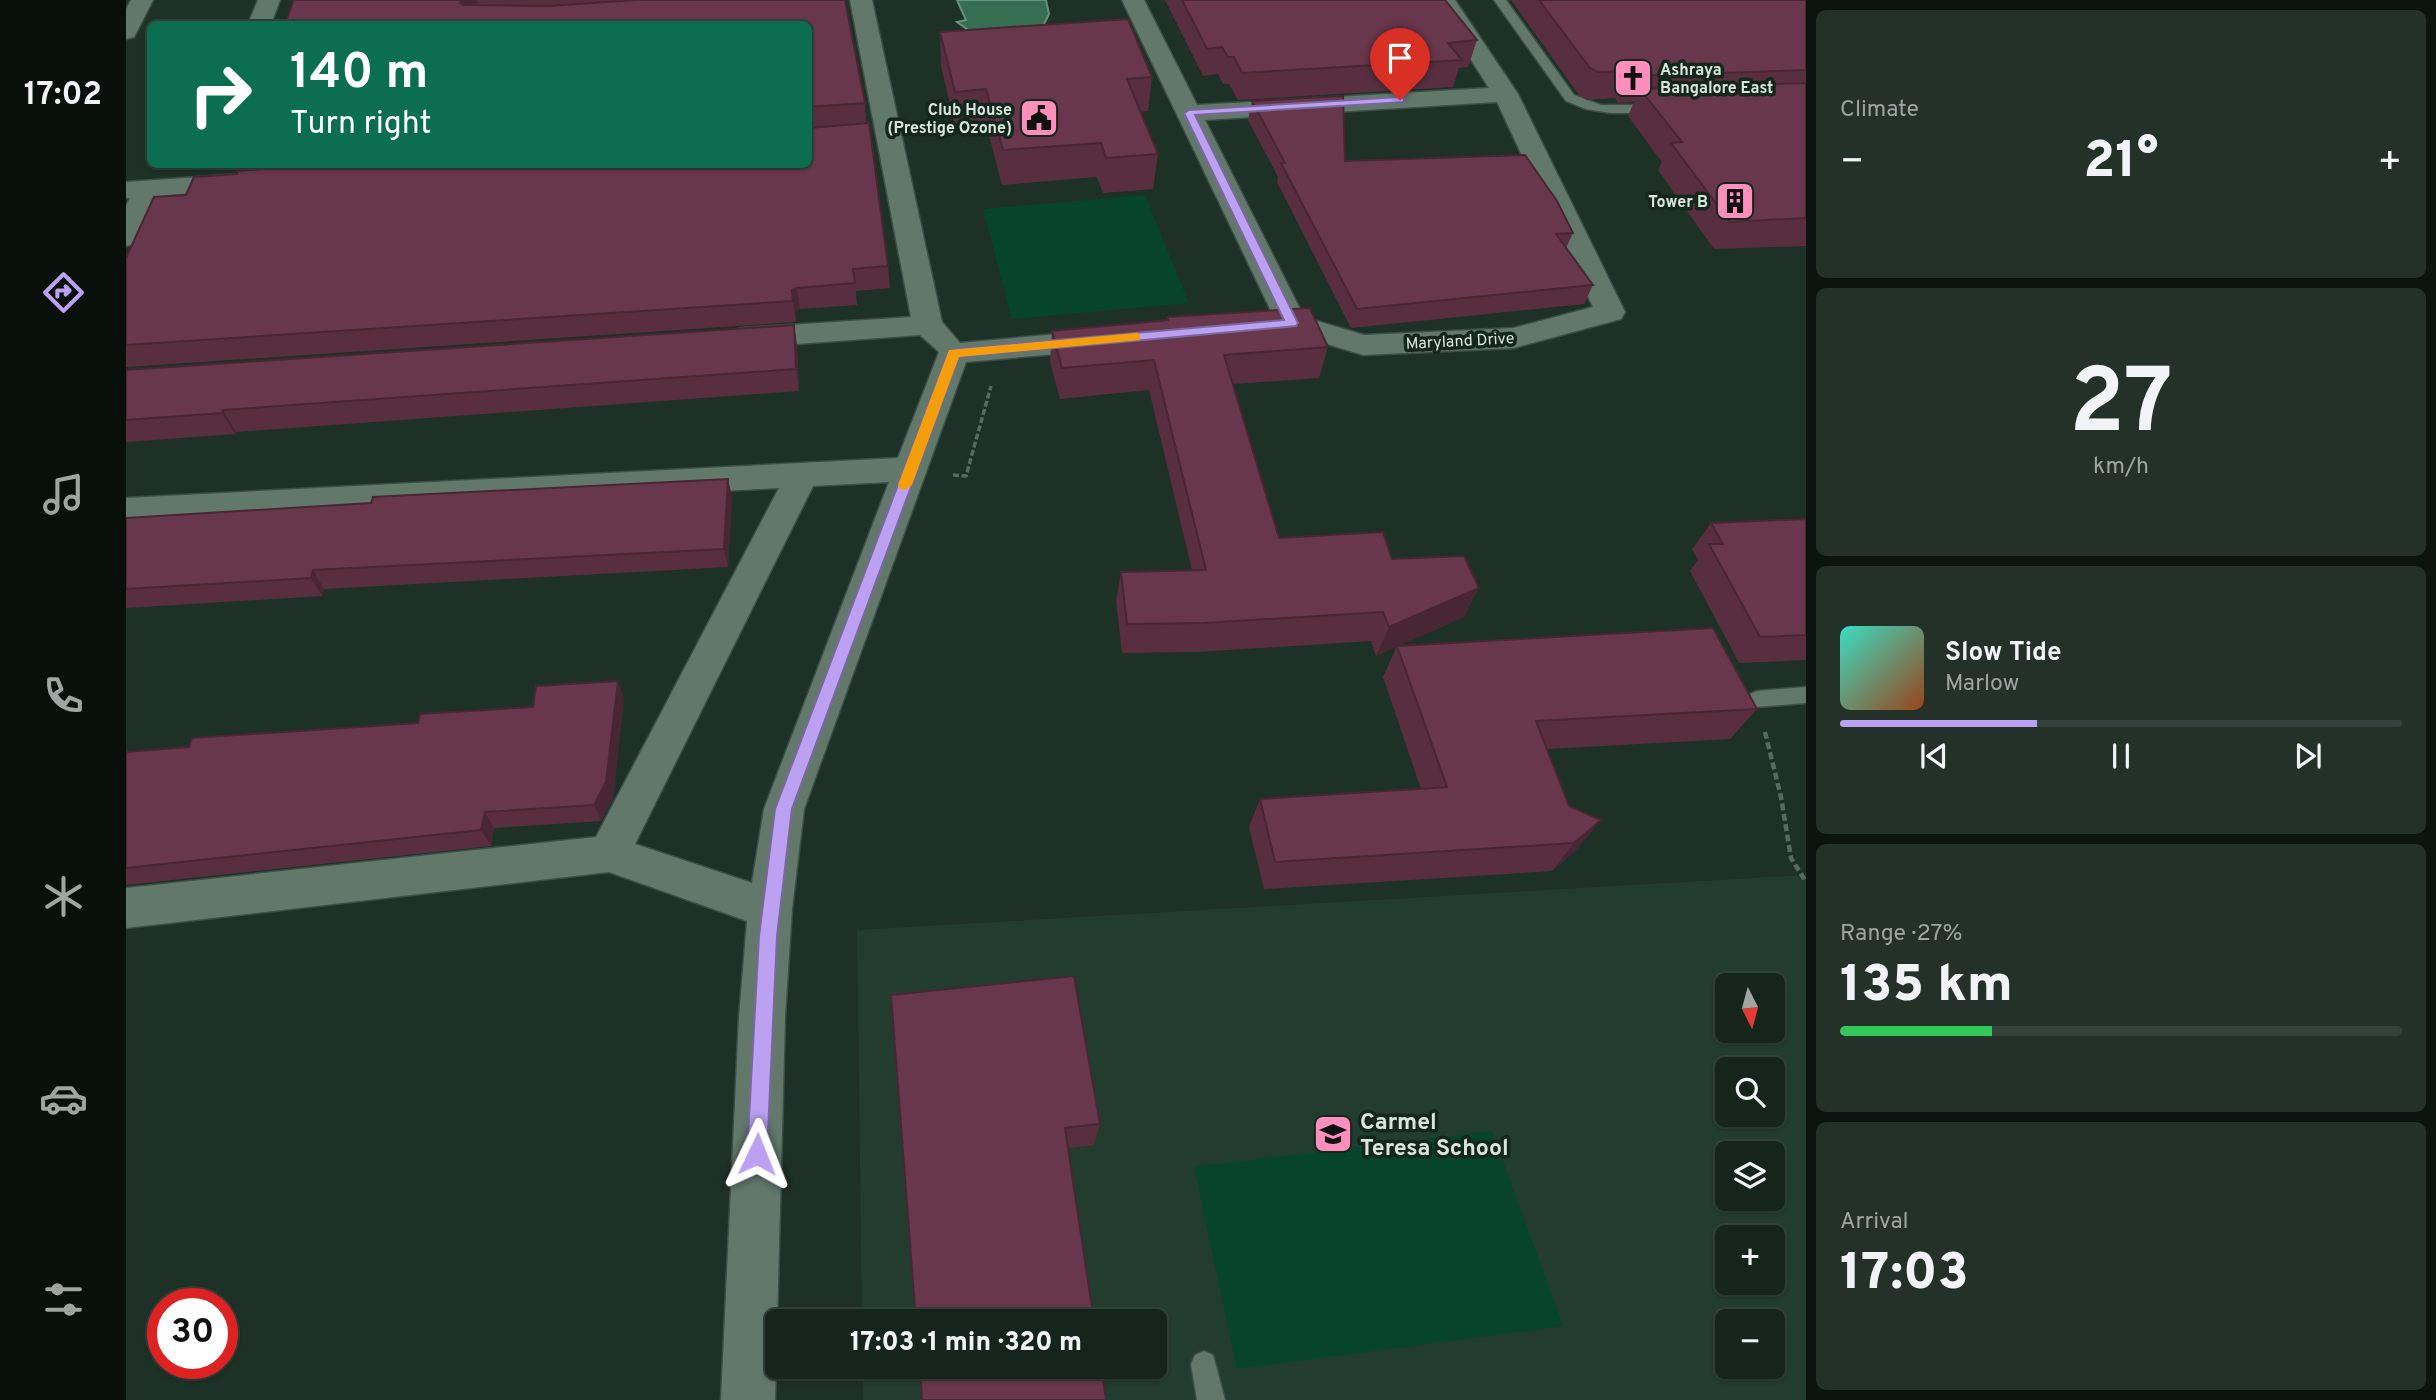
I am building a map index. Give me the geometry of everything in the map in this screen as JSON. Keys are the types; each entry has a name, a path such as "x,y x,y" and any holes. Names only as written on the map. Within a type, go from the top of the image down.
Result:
{"street":[{"path":"126,32 142,0"},
{"path":"261,21 269,0"},
{"path":"748,1400 762,1017 770,909 784,809 911,469 941,339 889,132 862,0"},
{"path":"1133,0 1292,323 1238,328"},
{"name":"Maryland Drive","path":"1292,323 1363,345 1514,338 1610,312 1506,94 1444,0"},
{"path":"1189,113 1506,94"},
{"path":"862,134 889,132"},
{"path":"126,238 136,190 202,175 268,180"},
{"path":"707,340 1129,338"},
{"path":"126,510 911,469"},
{"path":"609,854 802,475"},
{"path":"126,908 609,854 770,909"}],"lane":[{"path":"1500,0 1570,98 1582,105 1607,110 1671,108"},
{"path":"1757,699 1806,695"},
{"path":"1204,1364 1212,1400"}],"path":[{"path":"1757,699 1781,797 1791,858 1806,882"}],"shaded area":[{"path":"957,0 1046,0 1049,14 1043,26 978,37 957,22 966,20"},
{"path":"1145,195 1189,303 1012,319 983,209"},
{"name":"Carmel Teresa School","path":"1806,875 1806,1400 863,1400 863,1379 1167,1379 1167,1309 862,1309 857,930"},
{"path":"1492,1131 1563,1326 1237,1369 1194,1167"}],"building":[{"path":"294,0 462,0 460,3 463,5 549,6 636,0 845,0 865,103 812,107 812,21 286,21"},
{"path":"1182,0 1445,0 1477,40 1448,43 1462,60 1242,73 1234,57 1228,57 1222,47 1207,49"},
{"path":"1539,0 1806,0 1806,70 1630,76 1627,71 1598,72 1590,68"},
{"name":"Club House (Prestige Ozone)","path":"1128,19 1152,77 1127,79 1158,154 1106,158 1101,143 1003,150 986,89 955,92 940,32"},
{"path":"1806,83 1806,218 1730,222 1671,143 1682,142 1640,89"},
{"path":"1343,96 1345,161 1525,155 1557,201 1573,233 1556,234 1593,285 1357,309 1252,101"},
{"path":"869,123 888,266 853,269 855,283 797,288 792,290 793,301 126,345 126,258 154,197 186,195 194,177 275,168 812,168 812,128"},
{"path":"1310,308 1328,347 1224,355 1279,538 1383,532 1392,559 1464,556 1479,588 1389,627 1383,612 1204,623 1127,624 1121,572 1206,570 1154,360 1062,368 1052,331 1168,320 1167,317"},
{"path":"794,325 796,369 223,410 222,413 126,420 126,370"},
{"path":"728,479 724,549 313,570 311,578 126,589 126,518 371,503 373,497"},
{"path":"1806,519 1806,635 1760,637 1709,544 1723,544 1711,523"},
{"path":"1713,628 1757,709 1536,721 1569,806 1601,820 1574,843 1275,862 1260,799 1447,787 1397,646"},
{"path":"618,681 606,782 594,805 485,812 481,830 126,868 126,752 189,747 192,738 418,723 420,714 533,707 536,686"},
{"path":"1074,976 1100,1124 1065,1128 1092,1309 915,1309 891,995"},
{"path":"921,1379 1103,1379 1106,1400 922,1400"}],"slow traffic":[{"path":"905,485 954,353 1136,337"}],"place":[{"name":"Ashraya Bangalore East","path":"1633,78"},
{"name":"Club House (Prestige Ozone)","path":"1039,118"},
{"name":"Tower B","path":"1735,201"},
{"name":"Carmel Teresa School","path":"1333,1134"}],"route":[{"path":"757,1154 762,1017 770,909 784,809 954,353 1292,323 1189,113 1400,100"}]}
